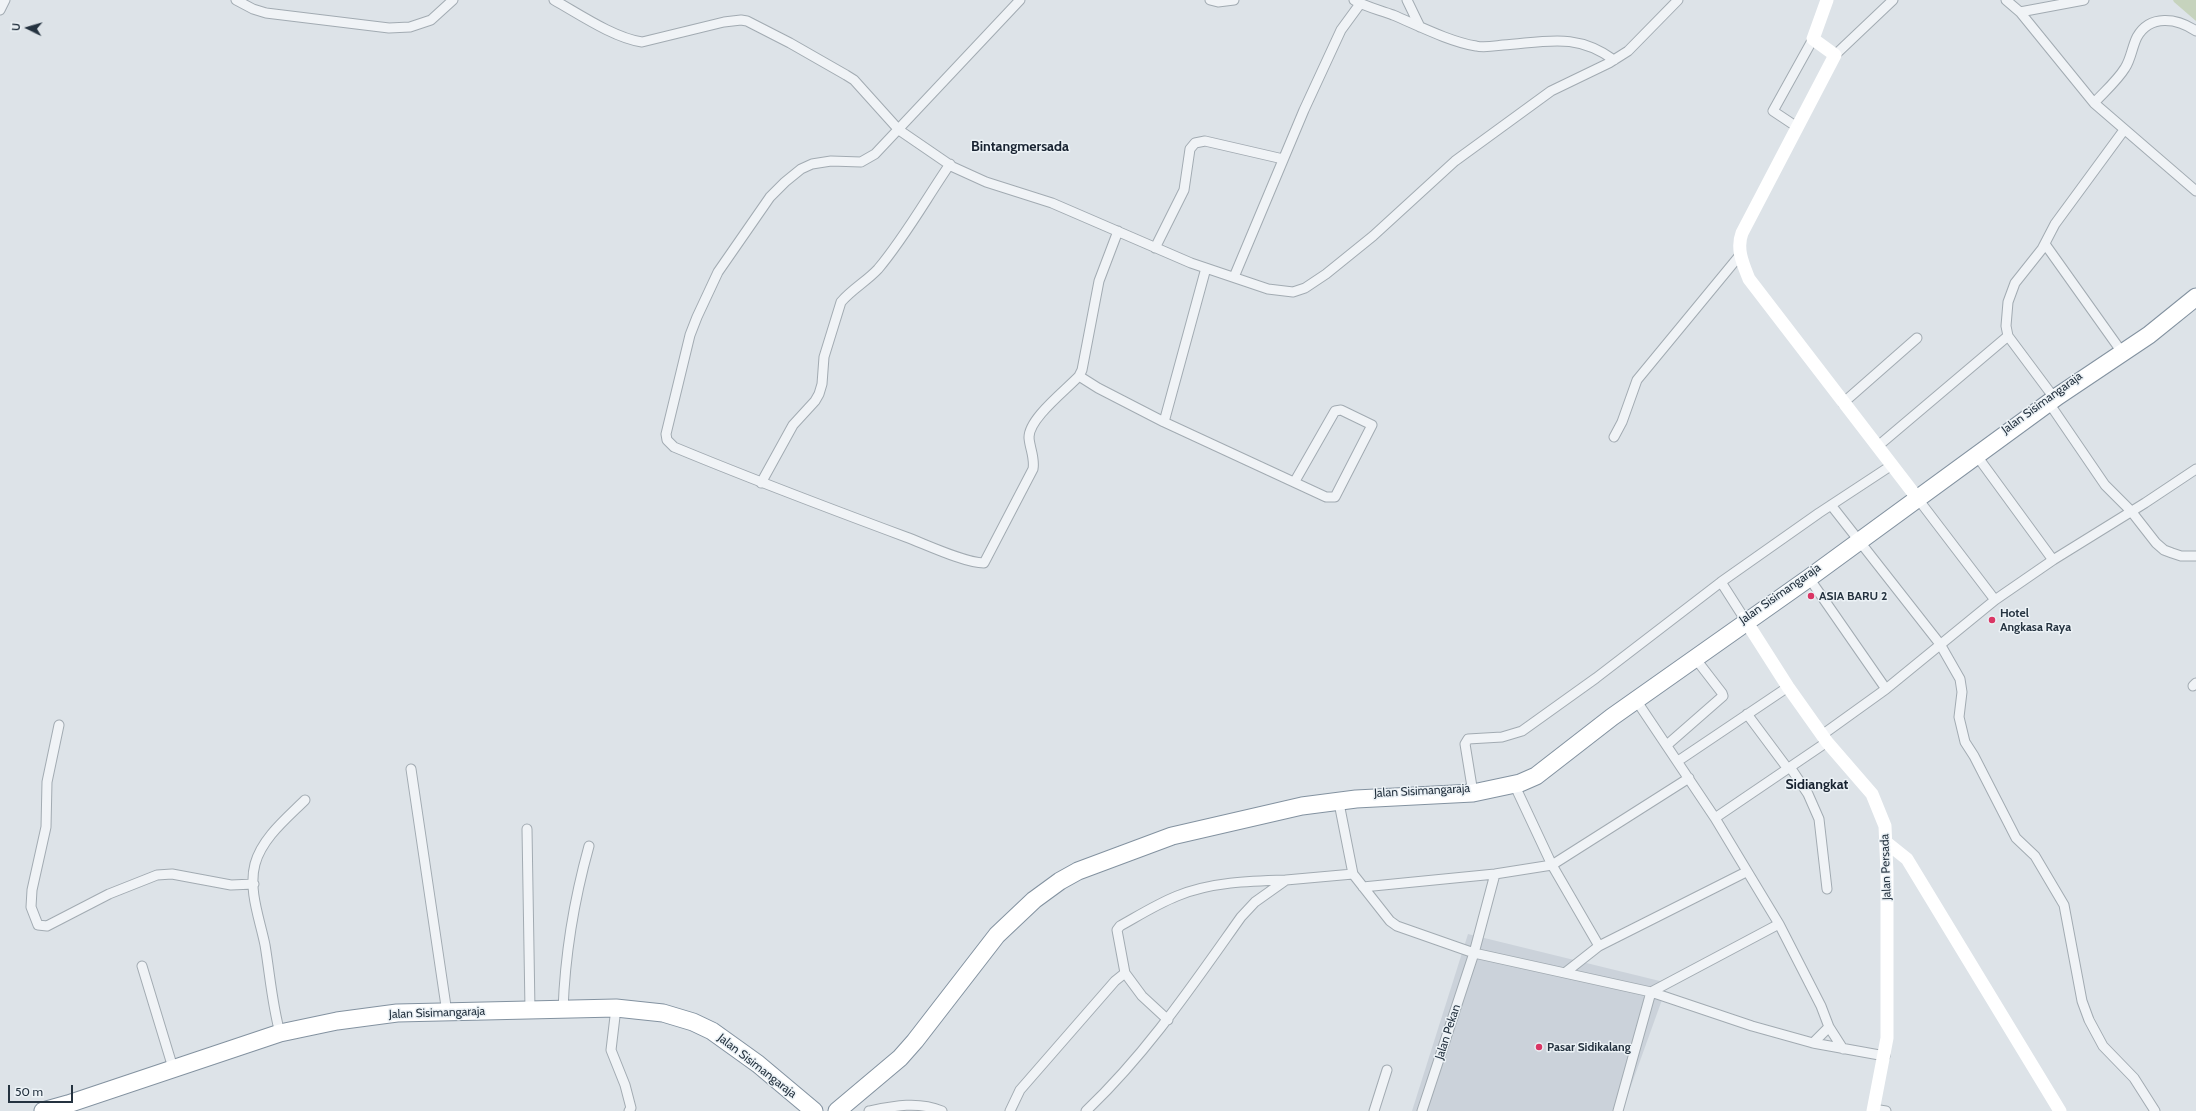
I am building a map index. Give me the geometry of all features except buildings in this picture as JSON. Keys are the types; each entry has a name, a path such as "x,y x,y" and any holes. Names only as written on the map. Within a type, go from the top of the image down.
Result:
{"highway":[{"name":"Jalan Sisimangaraja","path":"1916,497 1977,456 2119,348 2146,331 2196,291"},
{"name":"Jalan Sisimangaraja","path":"837,1111 900,1058 915,1041 997,935 1034,900 1060,881 1092,865 1172,836 1302,806 1369,798 1473,791 1528,780 1546,769 1635,698 1859,539 2051,399 2149,335 2196,297"},
{"name":"Jalan Sisimangaraja","path":"1473,791 1518,781 1534,775 1586,736 1610,715 1695,658 1745,620 1809,578 1859,539"},
{"name":"Jalan Sisimangaraja","path":"43,1111 280,1033 337,1021 396,1013 616,1008 663,1013 693,1022 712,1031 758,1064 814,1111"}],"street":[{"path":"0,10 5,0"},
{"path":"236,0 253,9 266,13 389,28 419,25 431,20 453,0"},
{"path":"554,0 600,26 631,40 642,42 724,22 747,21 854,80 899,130 950,164 986,182 1052,203 1155,248 1206,268 1277,290 1293,292 1305,288 1326,274 1373,236 1455,161 1551,91 1614,60 1628,51 1678,0"},
{"path":"1020,0 875,154 866,161 821,162 801,169 770,197 718,272 697,316 690,335 666,434 667,440 674,447 761,483 941,550 975,562 984,563 1033,469 1034,463 1029,438 1032,425 1080,376 1099,281 1118,231"},
{"path":"1210,0 1218,2 1234,0"},
{"path":"1407,0 1420,27"},
{"path":"1796,127 1773,111 1814,39 1827,0"},
{"path":"1893,0 1835,55 1796,127 1742,233 1739,243 1740,255 1749,280 1995,600"},
{"path":"2006,0 2020,12 2094,103 2196,191"},
{"path":"2020,12 2084,0"},
{"path":"1234,277 1283,158 1341,30 1357,2 1420,27 1476,46 1513,44 1538,40 1584,44 1600,50 1614,60"},
{"path":"2094,103 2122,73 2142,30 2153,22 2164,19 2182,23 2196,31"},
{"path":"1814,39 1835,55"},
{"path":"2124,130 2055,224 2045,244 2010,290 2006,312 2006,326 2008,336 2051,399 2104,485 2131,511 2156,543 2164,550 2181,556 2196,556"},
{"path":"1155,248 1184,190 1190,149 1195,143 1205,141 1283,158"},
{"path":"761,483 793,425 816,401 822,384 824,357 841,302 847,294 868,279 886,259 950,164"},
{"path":"2045,244 2119,348"},
{"path":"1614,437 1622,422 1637,380 1740,255"},
{"path":"1164,422 1206,268"},
{"path":"1878,446 2008,336"},
{"path":"1843,403 1917,338"},
{"path":"1080,376 1098,388 1164,422 1290,481 1295,481 1326,497 1335,497 1372,425 1342,410 1336,411 1295,481"},
{"path":"1977,456 2053,560"},
{"path":"1473,791 1465,744 1468,739 1502,737 1522,730 1596,678 1721,582 1831,505 1892,465"},
{"path":"1715,818 1789,768 1995,600 2053,560 2145,503 2196,469"},
{"path":"1831,505 1940,644 1960,679 1962,692 1960,717 1965,742 1974,756 2016,838 2035,856 2064,905 2082,1001 2089,1020 2103,1046 2134,1078 2155,1111"},
{"path":"1809,578 1886,689"},
{"path":"1721,582 1745,620"},
{"name":"Jalan Persada","path":"1745,620 1788,687 1825,738 1872,794 1885,826 1888,873 1887,1038 1877,1110"},
{"path":"1667,745 1723,696 1722,692 1695,658"},
{"path":"1678,761 1788,687"},
{"path":"1635,698 1715,818 1746,872 1779,924 1821,1006 1829,1027 1843,1050"},
{"path":"1747,714 1808,794 1819,819 1827,889"},
{"path":"59,725 47,782 46,827 32,890 31,907 38,924 47,926 108,894 157,875 172,874 231,885 254,884"},
{"path":"411,769 447,1013"},
{"path":"1363,887 1495,874 1552,865 1689,778"},
{"path":"1514,784 1552,865 1599,946"},
{"path":"280,1033 275,1012 254,884 255,865 266,842 280,825 305,800"},
{"path":"1335,801 1353,874 1390,920 1397,926 1474,953 1566,972 1651,992 1752,1026 1813,1043 1843,1050 1885,1056"},
{"path":"527,829 530,1010"},
{"path":"1887,843 1907,859 2060,1111"},
{"path":"563,1010 564,982 573,914 589,846"},
{"path":"1888,873 1892,864 1907,859"},
{"path":"1566,972 1599,946 1746,872"},
{"path":"1168,1020 1142,996 1125,973 1117,930 1120,926 1184,894 1217,885 1246,881 1286,880 1353,874"},
{"name":"Jalan Pekan","path":"1422,1111 1474,953 1495,874"},
{"path":"1086,1111 1115,1084 1168,1020 1241,918 1255,902 1286,880"},
{"path":"1618,1111 1651,992 1779,924"},
{"path":"142,966 173,1068"},
{"path":"1010,1111 1020,1090 1040,1065 1115,981 1125,973"},
{"path":"616,1008 611,1050 630,1099 630,1111"},
{"path":"1813,1043 1829,1027"},
{"path":"1374,1111 1387,1070"},
{"path":"869,1111 897,1105 914,1105 942,1111"}],"shaded area":[{"name":"Pasar Sidikalang","path":"1468,934 1668,983 1622,1111 1412,1111"}],"green space":[{"path":"2173,0 2196,0 2196,21 2174,2"}],"place":[{"name":"ASIA BARU 2","path":"1811,596"},
{"name":"Hotel Angkasa Raya","path":"1992,620"},
{"name":"Pasar Sidikalang","path":"1539,1047"}],"district":[{"name":"Bintangmersada","path":"1020,147"},
{"name":"Sidiangkat","path":"1817,785"}]}
